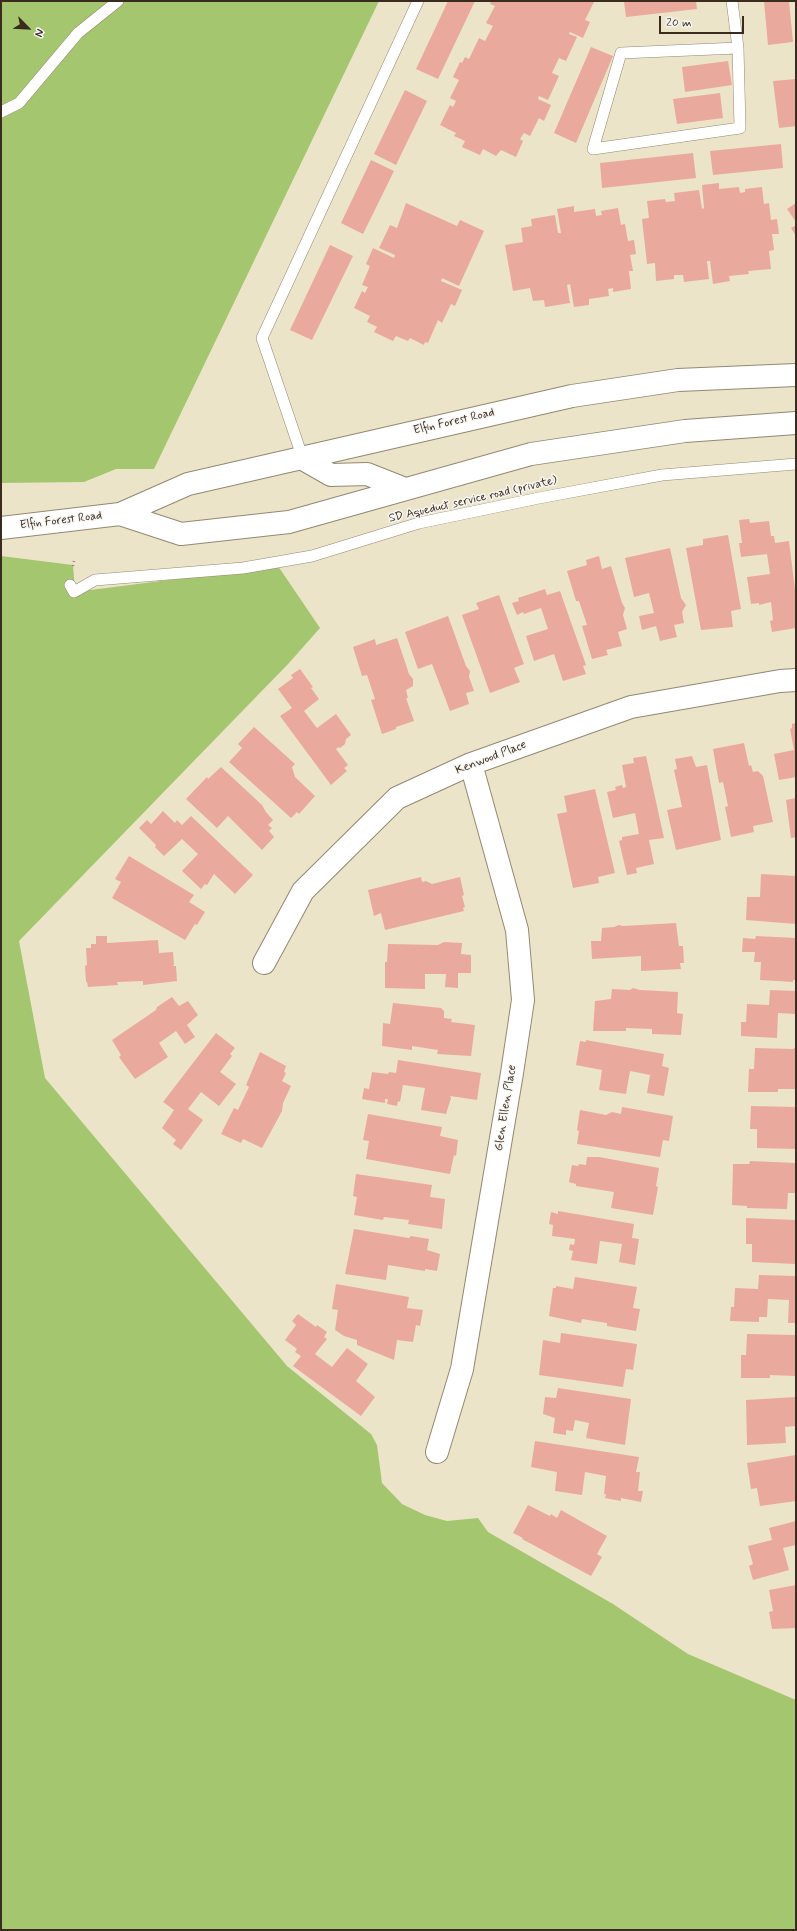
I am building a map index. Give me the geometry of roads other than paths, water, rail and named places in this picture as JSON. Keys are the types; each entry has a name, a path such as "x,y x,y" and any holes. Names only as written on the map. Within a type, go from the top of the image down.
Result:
{"main road":[{"name":"Elfin Forest Road","path":"1,528 120,514 188,484 303,459 411,432 572,396 678,380 796,375"},
{"name":"Elfin Forest Road","path":"120,514 181,534 289,522 531,454 685,431 796,423"},
{"path":"303,459 331,475 367,474 405,489"},
{"name":"Kenwood Place","path":"264,963 303,891 397,798 472,764 631,707 780,681 796,680"},
{"name":"Glen Ellen Place","path":"437,1452 462,1369 523,1000 517,930 472,764"}],"lane":[{"path":"1,112 19,103 78,33 118,1"},
{"path":"303,459 262,338 418,1"},
{"path":"732,1 738,48 740,128 593,149 621,53 738,48"},
{"name":"SD Aqueduct service road (private)","path":"70,585 74,592 95,580 243,568 312,556 419,523 539,498 662,475 796,464"}]}
